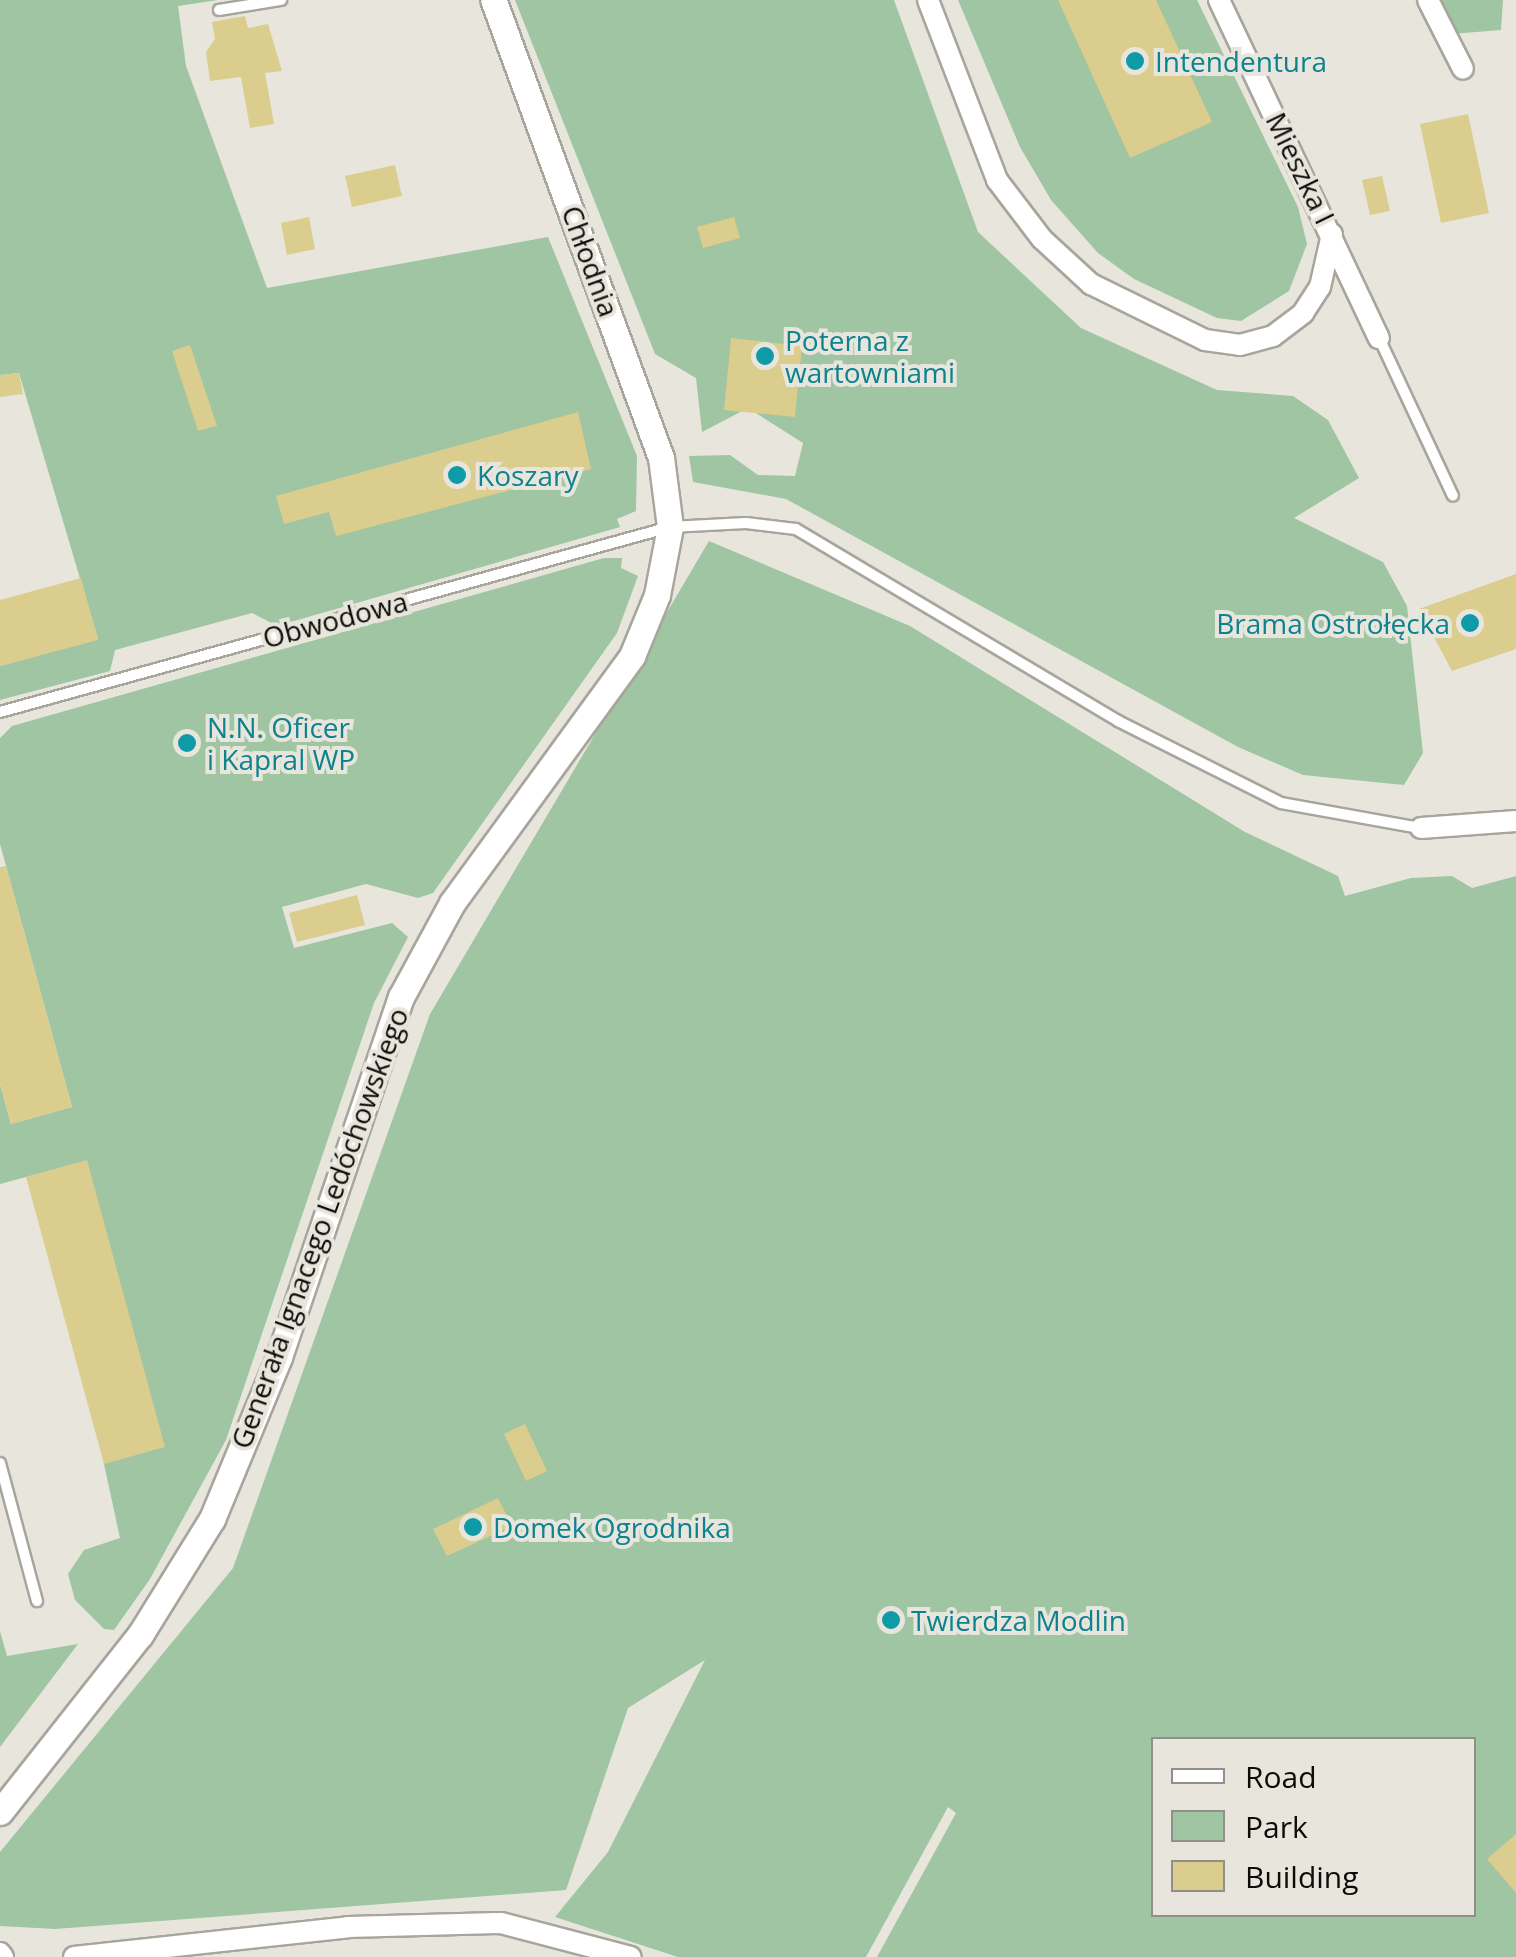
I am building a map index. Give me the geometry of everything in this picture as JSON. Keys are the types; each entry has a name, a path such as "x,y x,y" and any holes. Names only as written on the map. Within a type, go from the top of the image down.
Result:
{"street":[{"name":"Chłodnia","path":"494,0 661,458 670,527"},
{"path":"928,0 998,180 1042,239 1090,284 1205,340 1240,345 1273,336 1303,313 1320,287 1332,234"},
{"name":"Mieszka I","path":"1220,0 1380,338"},
{"path":"1428,0 1463,70"},
{"name":"Generała Ignacego Ledóchowskiego","path":"0,1812 140,1635 212,1519 280,1358 401,996 452,904 632,656 657,595 670,527"},
{"path":"1421,828 1516,821"},
{"path":"74,1957 348,1926 502,1923 631,1957"}],"lane":[{"path":"219,10 281,0"},
{"path":"1380,338 1453,496"},
{"name":"Obwodowa","path":"0,712 670,527 796,529 1192,762 1282,803 1421,828"},
{"path":"0,1463 38,1601"}],"green space":[{"path":"0,0 218,0 178,6 186,66 267,288 548,237 637,456 636,511 617,519 620,527 277,626 252,613 115,650 110,671 0,700 0,666 98,639 19,373 0,375"},
{"path":"515,0 894,0 978,232 1081,328 1217,390 1293,396 1328,420 1359,478 1294,518 1383,562 1407,606 1423,753 1404,785 1303,775 1238,747 786,499 693,482 689,456 730,455 758,475 795,476 803,443 748,408 702,432 696,378 655,354"},
{"path":"958,0 1197,0 1298,207 1307,244 1289,291 1241,321 1217,318 1134,279 1098,253 1051,200 1020,147"},
{"path":"1428,0 1503,0 1501,30 1439,35"},
{"path":"709,541 910,626 1245,832 1338,876 1345,896 1411,878 1452,876 1472,888 1516,876 1516,1957 877,1957 956,1813 948,1807 866,1957 678,1957 555,1917 608,1852 705,1660 628,1708 566,1890 55,1929 0,1926 0,1852 233,1568 430,1014"},
{"path":"604,558 622,558 621,568 638,576 617,633 433,893 418,898 366,884 282,907 294,948 392,923 408,937 374,1003 226,1440 150,1579 114,1630 104,1629 75,1600 68,1574 84,1550 120,1538 104,1464 86,1161 0,1184 0,1084 11,1124 72,1107 0,844 0,738 12,726"},
{"path":"0,1631 7,1656 78,1644 0,1747"}],"building":[{"name":"Intendentura","path":"1058,0 1156,0 1212,122 1130,158"},
{"path":"245,16 248,28 268,24 282,71 265,73 274,124 250,128 241,77 210,81 206,52 215,39 212,22"},
{"path":"1468,114 1489,213 1441,223 1420,124"},
{"path":"395,165 402,196 352,207 345,176"},
{"path":"1382,176 1390,211 1370,215 1362,180"},
{"path":"309,217 315,249 287,255 281,223"},
{"path":"734,217 740,238 703,248 697,227"},
{"name":"Poterna z wartowniami","path":"731,338 802,346 795,417 724,410"},
{"path":"190,345 217,426 198,431 172,351"},
{"path":"19,373 23,394 0,397 0,375"},
{"name":"Koszary","path":"578,412 591,469 336,536 329,512 284,524 276,496"},
{"name":"Brama Ostrołęcka","path":"1516,574 1516,649 1452,671 1419,609"},
{"path":"81,578 98,640 0,666 0,600"},
{"path":"6,866 72,1107 11,1124 0,1084 0,867"},
{"path":"357,895 365,925 297,942 289,913"},
{"path":"87,1160 165,1447 104,1464 26,1177"},
{"path":"525,1424 547,1471 526,1481 504,1434"},
{"name":"Domek Ogrodnika","path":"498,1498 512,1526 447,1556 433,1529"},
{"path":"1516,1834 1516,1893 1487,1859"}],"place":[{"name":"Intendentura","path":"1135,61"},
{"name":"Poterna z wartowniami","path":"765,356"},
{"name":"Koszary","path":"457,475"},
{"name":"Brama Ostrołęcka","path":"1470,623"},
{"name":"N.N. Oficer i Kapral WP","path":"187,743"},
{"name":"Domek Ogrodnika","path":"473,1527"},
{"name":"Twierdza Modlin","path":"891,1620"}]}
